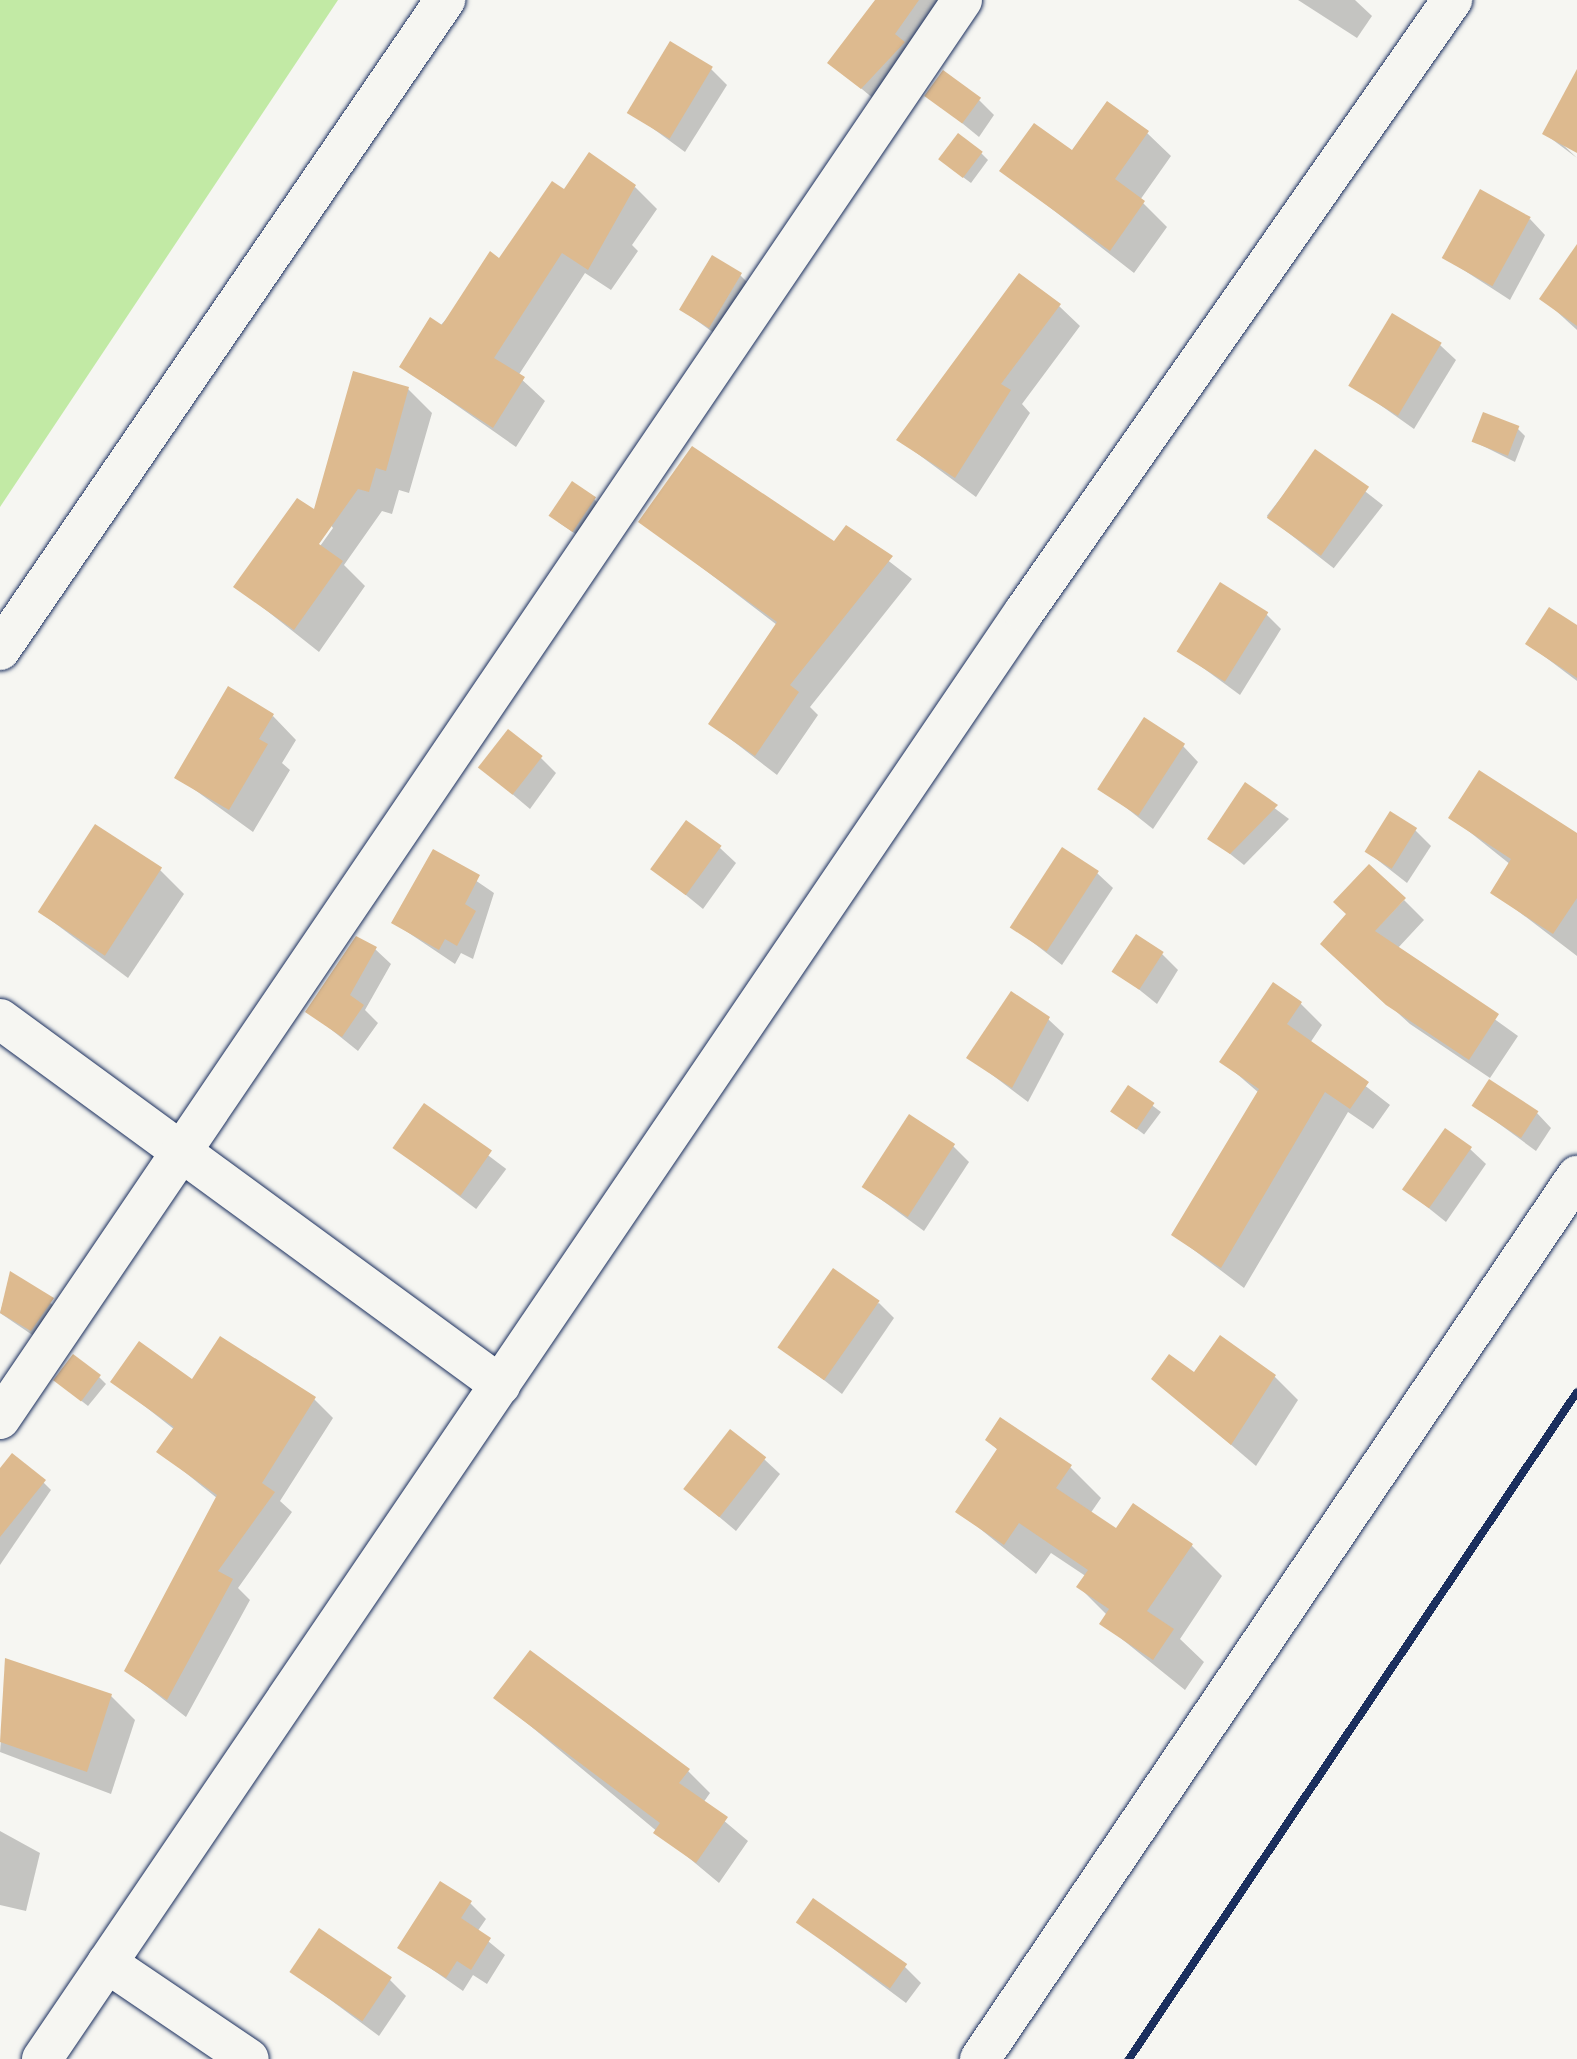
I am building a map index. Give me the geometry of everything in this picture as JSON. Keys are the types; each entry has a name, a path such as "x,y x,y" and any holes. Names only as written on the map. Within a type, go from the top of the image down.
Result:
{"street":[{"path":"0,650 446,0"},
{"path":"0,1420 962,0"},
{"path":"42,2059 1452,0"},
{"path":"0,1019 500,1385"},
{"path":"980,2059 1577,1176"},
{"path":"107,1963 249,2059"}],"green space":[{"path":"0,0 338,0 0,507"}],"building":[{"path":"875,0 919,0 895,34 905,42 861,89 827,63"},
{"path":"670,41 713,67 670,139 627,113"},
{"path":"1577,69 1577,153 1542,134"},
{"path":"943,70 981,98 962,124 924,96"},
{"path":"1107,101 1149,131 1115,179 1145,201 1110,251 999,171 1034,123 1072,150"},
{"path":"958,133 983,152 963,178 938,159"},
{"path":"589,152 636,185 588,270 562,253 494,358 525,377 493,428 399,367 430,317 442,325 490,251 499,258 552,181 564,189"},
{"path":"1480,189 1531,217 1492,286 1442,258"},
{"path":"1577,244 1577,326 1539,299"},
{"path":"712,255 742,273 709,328 679,310"},
{"path":"1019,273 1061,304 1001,384 1011,390 955,478 896,440"},
{"path":"1392,313 1442,343 1398,416 1348,386"},
{"path":"353,371 409,387 386,471 376,468 369,492 358,489 319,544 343,561 294,630 233,587 297,498 314,509"},
{"path":"1483,412 1519,426 1508,456 1472,442"},
{"path":"692,446 834,541 846,525 893,556 790,685 799,692 755,756 708,724 777,622 638,522"},
{"path":"1315,449 1369,487 1321,556 1267,518"},
{"path":"572,481 596,497 573,532 549,516"},
{"path":"1220,582 1268,612 1225,682 1177,652"},
{"path":"1549,607 1577,625 1577,678 1525,644"},
{"path":"228,686 274,714 259,739 268,744 229,810 174,778"},
{"path":"1144,717 1185,744 1138,816 1097,789"},
{"path":"508,729 543,756 513,795 478,768"},
{"path":"1479,770 1577,833 1577,898 1553,934 1490,893 1511,859 1448,818"},
{"path":"1245,782 1278,805 1230,854 1207,839"},
{"path":"1390,811 1417,828 1392,869 1365,852"},
{"path":"686,820 722,846 686,895 650,869"},
{"path":"95,824 162,868 105,956 38,912"},
{"path":"1062,847 1099,871 1047,951 1010,928"},
{"path":"433,849 480,875 465,904 476,911 457,946 445,939 439,950 391,923"},
{"path":"1369,864 1406,898 1375,931 1499,1014 1469,1060 1386,1005 1320,944 1346,914 1333,902"},
{"path":"1136,934 1164,952 1139,990 1111,972"},
{"path":"356,936 377,947 350,995 364,1005 342,1037 305,1012"},
{"path":"1273,982 1302,1002 1287,1024 1369,1082 1350,1109 1325,1092 1221,1268 1171,1235 1259,1089 1219,1062"},
{"path":"1011,991 1050,1017 1012,1088 966,1058"},
{"path":"1489,1079 1538,1111 1521,1138 1472,1106"},
{"path":"1128,1085 1155,1103 1137,1129 1110,1112"},
{"path":"424,1103 492,1151 460,1196 392,1148"},
{"path":"909,1114 955,1144 908,1217 862,1187"},
{"path":"1445,1128 1472,1147 1429,1208 1402,1189"},
{"path":"833,1268 880,1301 824,1380 777,1347"},
{"path":"10,1271 54,1298 31,1331 0,1313"},
{"path":"1220,1335 1276,1375 1231,1445 1151,1379 1169,1354 1194,1372"},
{"path":"220,1336 316,1397 262,1483 275,1492 218,1571 233,1579 167,1700 124,1671 217,1495 156,1452 174,1427 110,1382 139,1341 192,1379"},
{"path":"73,1354 101,1375 81,1401 53,1380"},
{"path":"1000,1417 1072,1465 1056,1488 1116,1528 1133,1503 1193,1544 1147,1611 1174,1629 1153,1660 1099,1624 1109,1609 1076,1587 1088,1570 1019,1523 1004,1545 955,1512 997,1449 985,1440"},
{"path":"730,1429 766,1457 719,1517 683,1489"},
{"path":"12,1453 46,1480 0,1537 0,1468"},
{"path":"530,1650 690,1769 679,1783 728,1817 696,1863 653,1833 660,1823 493,1698"},
{"path":"5,1658 112,1694 87,1772 0,1742"},
{"path":"440,1881 472,1901 461,1918 491,1938 471,1970 457,1961 446,1978 397,1948"},
{"path":"813,1898 907,1964 890,1989 796,1923"},
{"path":"319,1928 392,1977 362,2021 289,1972"}],"railway":[{"path":"1129,2059 1577,1392"}]}
